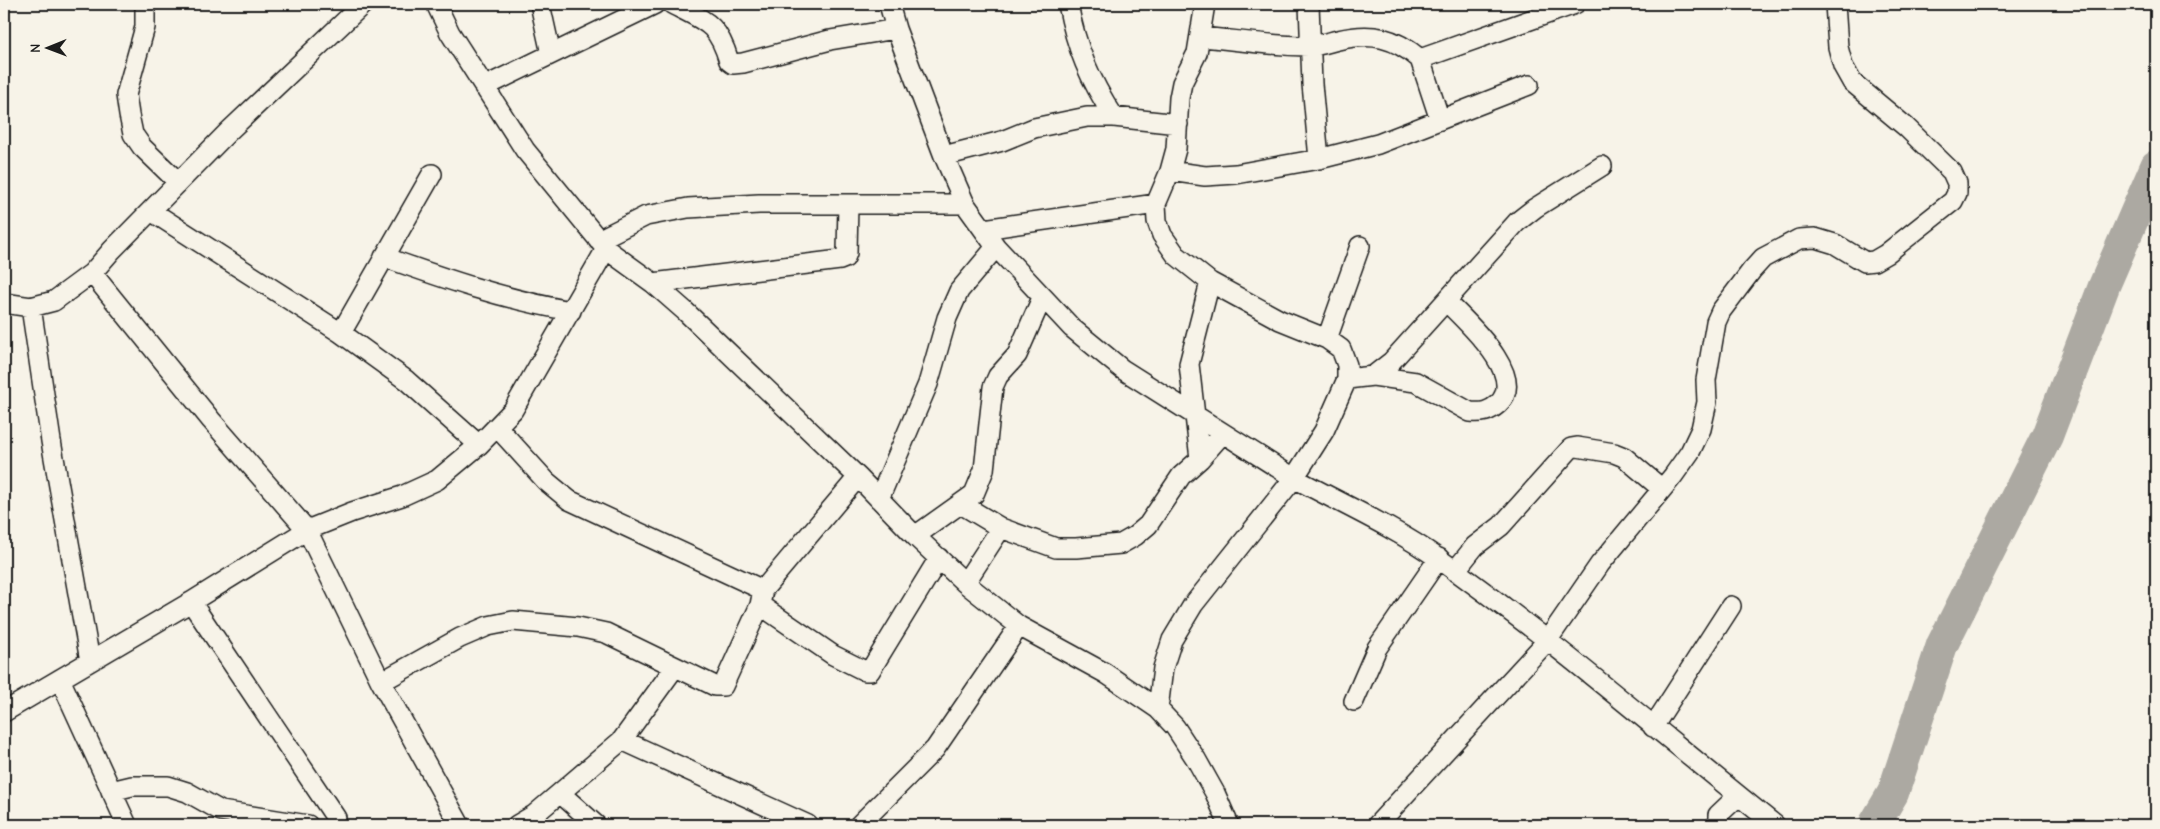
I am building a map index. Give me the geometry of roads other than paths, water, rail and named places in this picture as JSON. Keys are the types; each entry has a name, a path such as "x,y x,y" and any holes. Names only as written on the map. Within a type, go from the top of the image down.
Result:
{"street":[{"path":"145,4 145,27 126,95 132,134 142,147 178,182"},
{"path":"4,303 31,307 54,301 92,273 228,131 363,4"},
{"path":"436,4 450,33 525,150 602,244 653,283 685,311 858,477 914,536 965,583 1019,626 1105,673 1158,709 1175,727 1196,759 1215,793 1228,825"},
{"path":"540,4 551,54"},
{"path":"484,87 655,4"},
{"path":"672,4 708,23 717,31 723,40 729,61 734,64 744,64 830,40 896,29"},
{"path":"889,4 896,29 944,156 965,204 996,247 1072,328 1122,369 1294,478 1389,528 1439,558 1547,641 1775,825"},
{"path":"1068,4 1072,27 1085,67 1096,89 1114,117"},
{"path":"1158,709 1163,668 1172,640 1193,606 1294,478 1324,431 1347,379 1346,365 1341,349 1327,339 1280,320 1210,282 1176,255 1162,235 1157,221 1156,204 1170,171 1176,149 1179,98 1182,83 1197,53 1205,4"},
{"path":"1309,4 1310,46 1319,159"},
{"path":"1420,59 1575,4"},
{"path":"1388,820 1547,641 1600,564 1690,452 1701,429 1707,402 1706,380 1716,322 1752,270 1763,258 1799,239 1814,238 1835,244 1866,262 1874,261 1886,254 1953,201 1957,183 1952,172 1906,127 1852,82 1843,66 1838,47 1835,4"},
{"path":"1201,37 1310,46 1354,36 1374,36 1393,41 1420,59 1440,120"},
{"path":"1170,171 1205,176 1236,174 1319,159 1378,144 1529,84"},
{"path":"944,156 1002,141 1055,122 1087,117 1114,117 1178,124"},
{"path":"1373,376 1401,352 1517,222 1534,208 1602,166"},
{"path":"340,333 432,174"},
{"path":"4,712 191,602 307,530 352,512 402,496 437,480 479,446 513,410 571,311 602,244 646,216 688,208 759,204 965,204"},
{"path":"653,283 845,258 847,252 848,204"},
{"path":"984,229 1156,204"},
{"path":"151,211 340,333 406,380 479,446"},
{"path":"1327,339 1360,246"},
{"path":"879,499 928,384 947,318 959,291 996,247"},
{"path":"384,257 452,282 542,306 571,311"},
{"path":"92,273 211,420 307,530 381,682 460,825"},
{"path":"1200,460 1189,364 1210,282"},
{"path":"914,536 974,494 984,470 993,387 998,376 1017,355 1042,298"},
{"path":"1347,379 1373,376 1416,382 1470,412 1480,413 1491,410 1502,400 1507,384 1505,373 1483,339 1446,301"},
{"path":"31,307 51,441 90,661"},
{"path":"497,427 546,481 569,500 761,597 833,655 865,671 870,671 939,558"},
{"path":"961,504 1001,528 1056,548 1121,544 1135,536 1148,525 1181,476 1200,460 1223,433"},
{"path":"1455,571 1476,546 1501,526 1571,448 1577,447 1604,451 1624,457 1662,489"},
{"path":"381,682 460,638 488,626 513,621 568,626 606,633 715,686 723,686 761,597 858,477"},
{"path":"965,583 1001,528"},
{"path":"1354,701 1377,648 1439,558"},
{"path":"191,602 336,818 335,825"},
{"path":"1653,727 1731,606"},
{"path":"859,825 935,749 1019,626"},
{"path":"517,825 537,820 560,793 622,740 675,667"},
{"path":"60,679 127,825"},
{"path":"622,740 808,825"},
{"path":"111,791 132,786 168,786 187,792 221,811 308,825"},
{"path":"560,793 596,825"},
{"path":"1718,825 1718,815 1738,796"}],"waterway":[{"path":"1874,825 1893,793 1942,645 2047,436 2104,286 2156,166"}]}
